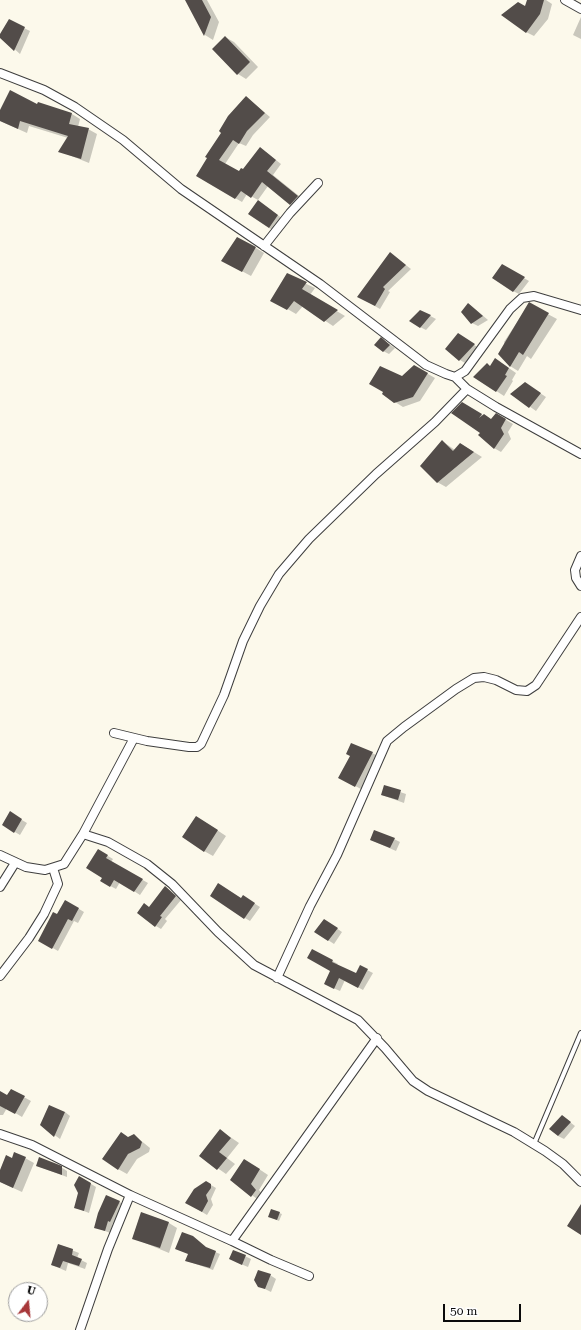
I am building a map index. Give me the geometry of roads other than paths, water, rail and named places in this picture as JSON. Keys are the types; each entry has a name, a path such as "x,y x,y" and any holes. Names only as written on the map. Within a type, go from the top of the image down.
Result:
{"street":[{"path":"565,0 581,9"},
{"path":"0,73 44,90 75,107 123,140 181,189 320,284 426,365 455,377 467,389 496,407 581,454"},
{"path":"264,246 290,213 318,183"},
{"path":"455,377 465,371 510,309 522,298 534,296 581,310"},
{"path":"114,733 134,738 189,747 197,747 201,744 224,695 243,641 260,606 279,574 309,539 376,474 435,422 467,389"},
{"path":"581,556 575,570 576,578 581,586"},
{"path":"277,978 310,906 336,855 387,741 456,689 474,678 484,677 496,680 516,690 527,692 536,685 581,617"},
{"path":"0,855 14,865 36,870 55,872 64,864 84,834 134,738"},
{"path":"84,834 108,842 147,864 172,884 218,932 254,965 358,1020 376,1038 413,1081 428,1091 514,1132 534,1144 563,1164 581,1182"},
{"path":"0,886 8,877 14,865"},
{"path":"0,976 29,938 44,914 57,887 55,872"},
{"path":"232,1241 376,1038"},
{"path":"0,1134 32,1145 130,1195 309,1276"},
{"path":"80,1330 108,1248 130,1195"}],"lane":[{"path":"534,1144 581,1033"}]}
